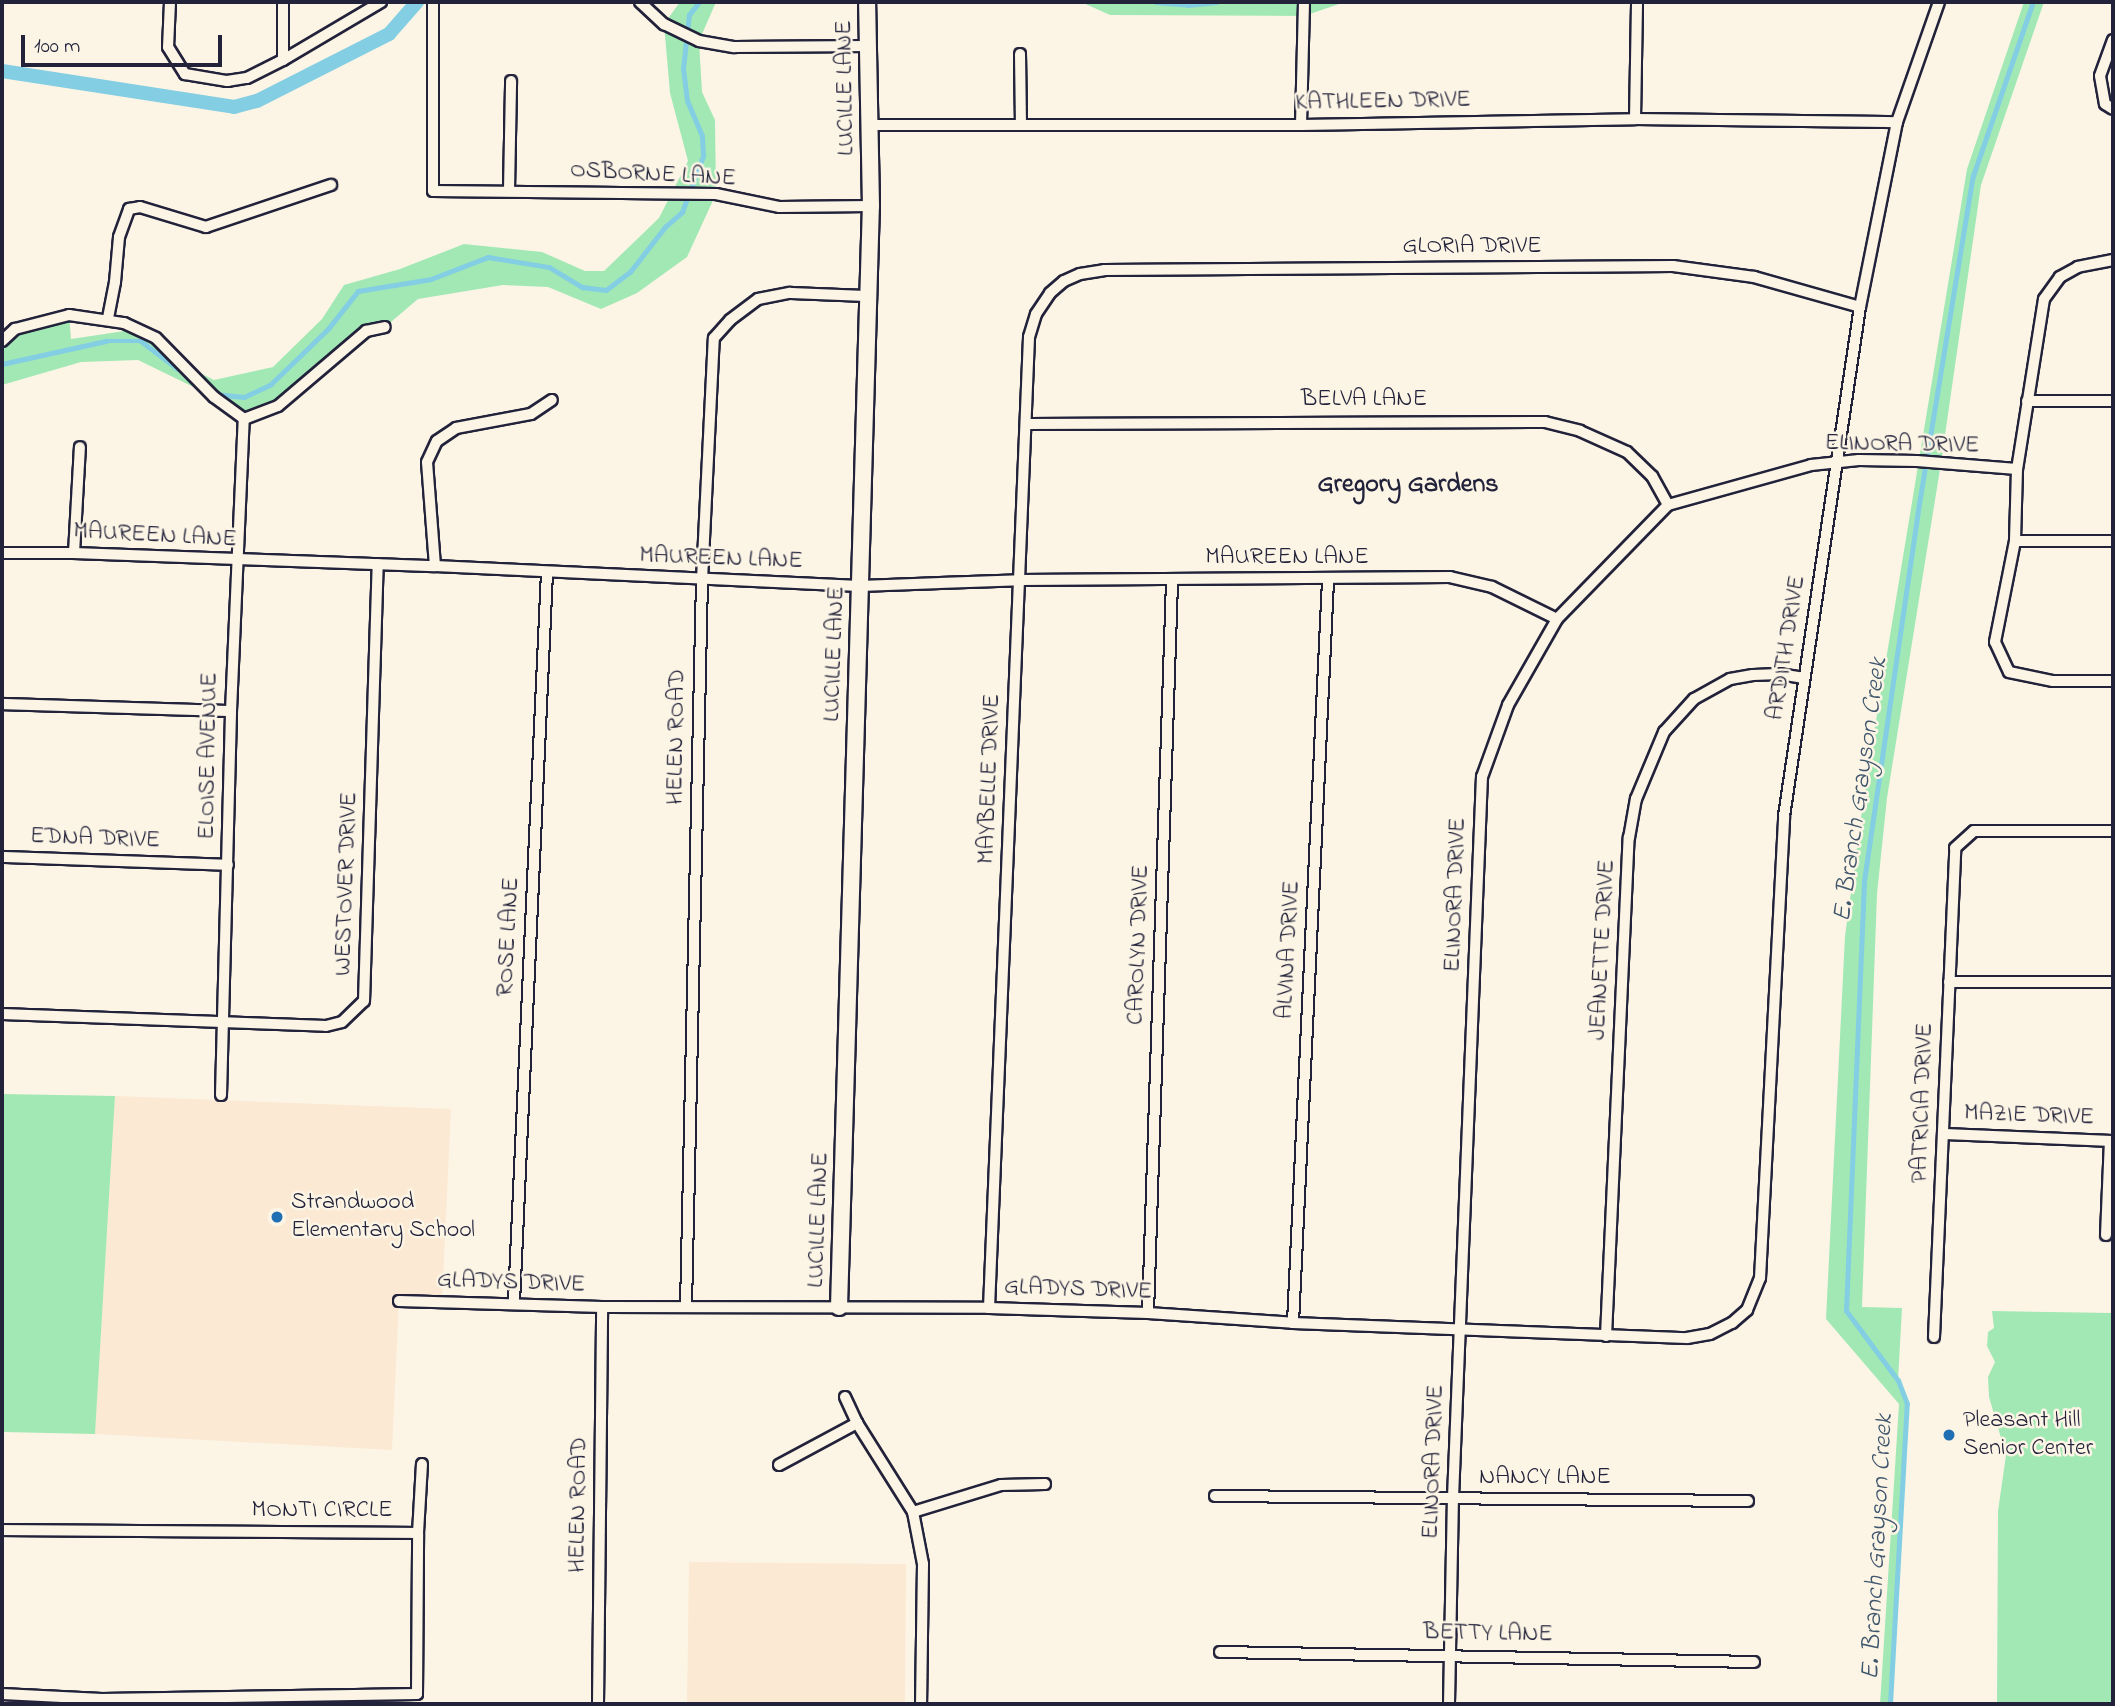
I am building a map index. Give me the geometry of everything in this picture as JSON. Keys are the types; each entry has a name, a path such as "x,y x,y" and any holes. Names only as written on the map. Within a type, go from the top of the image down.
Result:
{"street":[{"path":"170,2 168,47 186,74 227,81 247,78 283,60 382,2"},
{"path":"283,2 283,60"},
{"name":"OSBORNE LANE","path":"433,2 433,191 716,194 779,207 871,206"},
{"path":"640,2 664,24 699,41 734,47 868,46"},
{"name":"LUCILLE LANE","path":"839,1307 871,206 867,2"},
{"path":"1301,125 1304,2"},
{"path":"1634,119 1637,2"},
{"name":"ARDITH DRIVE","path":"1747,1310 1760,1278 1784,816 1803,678 1860,307 1897,122 1939,2"},
{"path":"2113,40 2100,76 2105,104 2113,108"},
{"path":"1020,54 1020,125"},
{"path":"509,190 511,81"},
{"name":"KATHLEEN DRIVE","path":"870,125 1301,125 1634,119 1897,122"},
{"path":"108,318 116,282 119,237 129,209 140,206 206,227 331,185"},
{"path":"2113,260 2078,267 2060,277 2043,299 2017,469 2015,541 1995,642 2009,672 2053,681 2113,681"},
{"name":"GLORIA DRIVE","path":"1080,274 1117,270 1673,266 1754,277 1860,307"},
{"name":"MAYBELLE DRIVE","path":"989,1308 1029,337 1036,314 1064,281 1080,274"},
{"name":"HELEN ROAD","path":"686,1307 702,580 714,338 730,320 758,299 790,293 867,296"},
{"path":"2,341 15,329 69,314 108,318 156,338 214,397 244,419 278,406 366,331 385,327"},
{"path":"435,566 427,462 437,441 456,428 531,414 552,400"},
{"path":"2027,401 2113,401"},
{"name":"ELOISE AVENUE","path":"221,1095 231,711 244,419"},
{"name":"BELVA LANE","path":"1027,424 1545,422 1580,430 1627,452 1652,476 1668,505"},
{"path":"74,553 80,447"},
{"name":"ELINORA DRIVE","path":"1449,1704 1459,1328 1482,777 1508,705 1557,619 1668,505 1811,465 1837,462 1917,461 2017,469"},
{"path":"2015,541 2113,541"},
{"name":"MAUREEN LANE","path":"2,553 74,553 237,561 435,566 860,586 1020,580 1469,579 1557,619"},
{"name":"WESTOVER DRIVE","path":"2,1014 326,1026 342,1022 365,1001 378,565"},
{"name":"ROSE LANE","path":"514,1302 547,573"},
{"name":"CAROLYN DRIVE","path":"1148,1313 1172,579"},
{"name":"ALVINA DRIVE","path":"1293,1323 1328,579"},
{"name":"JEANETTE DRIVE","path":"1606,1336 1629,838 1636,799 1664,732 1695,699 1730,679 1779,674 1803,678"},
{"path":"2,704 231,711"},
{"name":"PATRICIA DRIVE","path":"1934,1337 1955,848 1974,831 2113,831"},
{"name":"EDNA DRIVE","path":"2,857 228,865"},
{"path":"1949,982 2113,982"},
{"name":"MAZIE DRIVE","path":"1944,1134 2112,1141"},
{"path":"2106,1235 2112,1141"},
{"name":"GLADYS DRIVE","path":"399,1301 514,1302 602,1307 989,1308 1687,1338 1710,1334 1732,1323 1747,1310"},
{"name":"HELEN ROAD","path":"598,1704 602,1307"},
{"path":"845,1397 857,1423 913,1512 923,1564 922,1704"},
{"path":"779,1465 857,1423"},
{"path":"418,1533 422,1464"},
{"path":"913,1512 1001,1485 1045,1483"},
{"name":"NANCY LANE","path":"1215,1496 1748,1501"},
{"name":"MONTI CIRCLE","path":"2,1530 418,1533 417,1694 102,1702 2,1694"},
{"name":"BETTY LANE","path":"1220,1652 1451,1654 1754,1662"}],"shaded area":[{"name":"Strandwood Elementary School","path":"115,1096 451,1109 442,1301 399,1301 392,1450 95,1434"},
{"path":"689,1562 906,1564 905,1704 687,1704"}],"green space":[{"path":"680,2 716,2 699,41 702,92 715,120 716,194 687,257 637,293 601,309 548,287 503,285 418,299 385,327 366,331 278,406 244,419 214,397 138,360 81,362 2,385 2,327 15,329 69,315 71,339 138,329 178,362 214,380 273,367 322,319 344,285 400,269 464,244 542,252 585,271 604,271 659,218 688,161 670,93 664,24"},
{"path":"1081,2 1345,2 1304,16 1110,15"},
{"path":"2024,2 2044,2 1981,185 1941,463 1887,798 1877,894 1862,1307 1902,1308 1898,1381 1907,1404 1890,1704 1880,1704 1899,1404 1826,1319 1845,936 1866,781 1967,169"},
{"path":"2,1094 115,1096 95,1434 2,1432"},
{"path":"1992,1311 2113,1313 2113,1704 1997,1704 1998,1511 2006,1455 1989,1397 1988,1377 1995,1362 1987,1346 1988,1332 1994,1328"}],"waterway":[{"path":"2,71 234,107 257,101 389,34 417,2"},
{"path":"215,394 244,397 270,385 328,329 358,291 431,279 488,257 549,267 582,287 606,290 630,272 665,227 682,212 703,156 702,136 687,101 683,69 689,15 699,2"},
{"path":"1156,2 1188,5 1216,2"},
{"name":"E. Branch Grayson Creek","path":"1890,1704 1907,1404 1898,1381 1846,1311 1864,881 1920,498 1973,176 2033,2"},
{"path":"2,364 106,341 141,341 178,369"}],"place":[{"name":"Strandwood Elementary School","path":"277,1217"},
{"name":"Pleasant Hill Senior Center","path":"1949,1435"}],"district":[{"name":"Gregory Gardens","path":"1408,486"}]}
